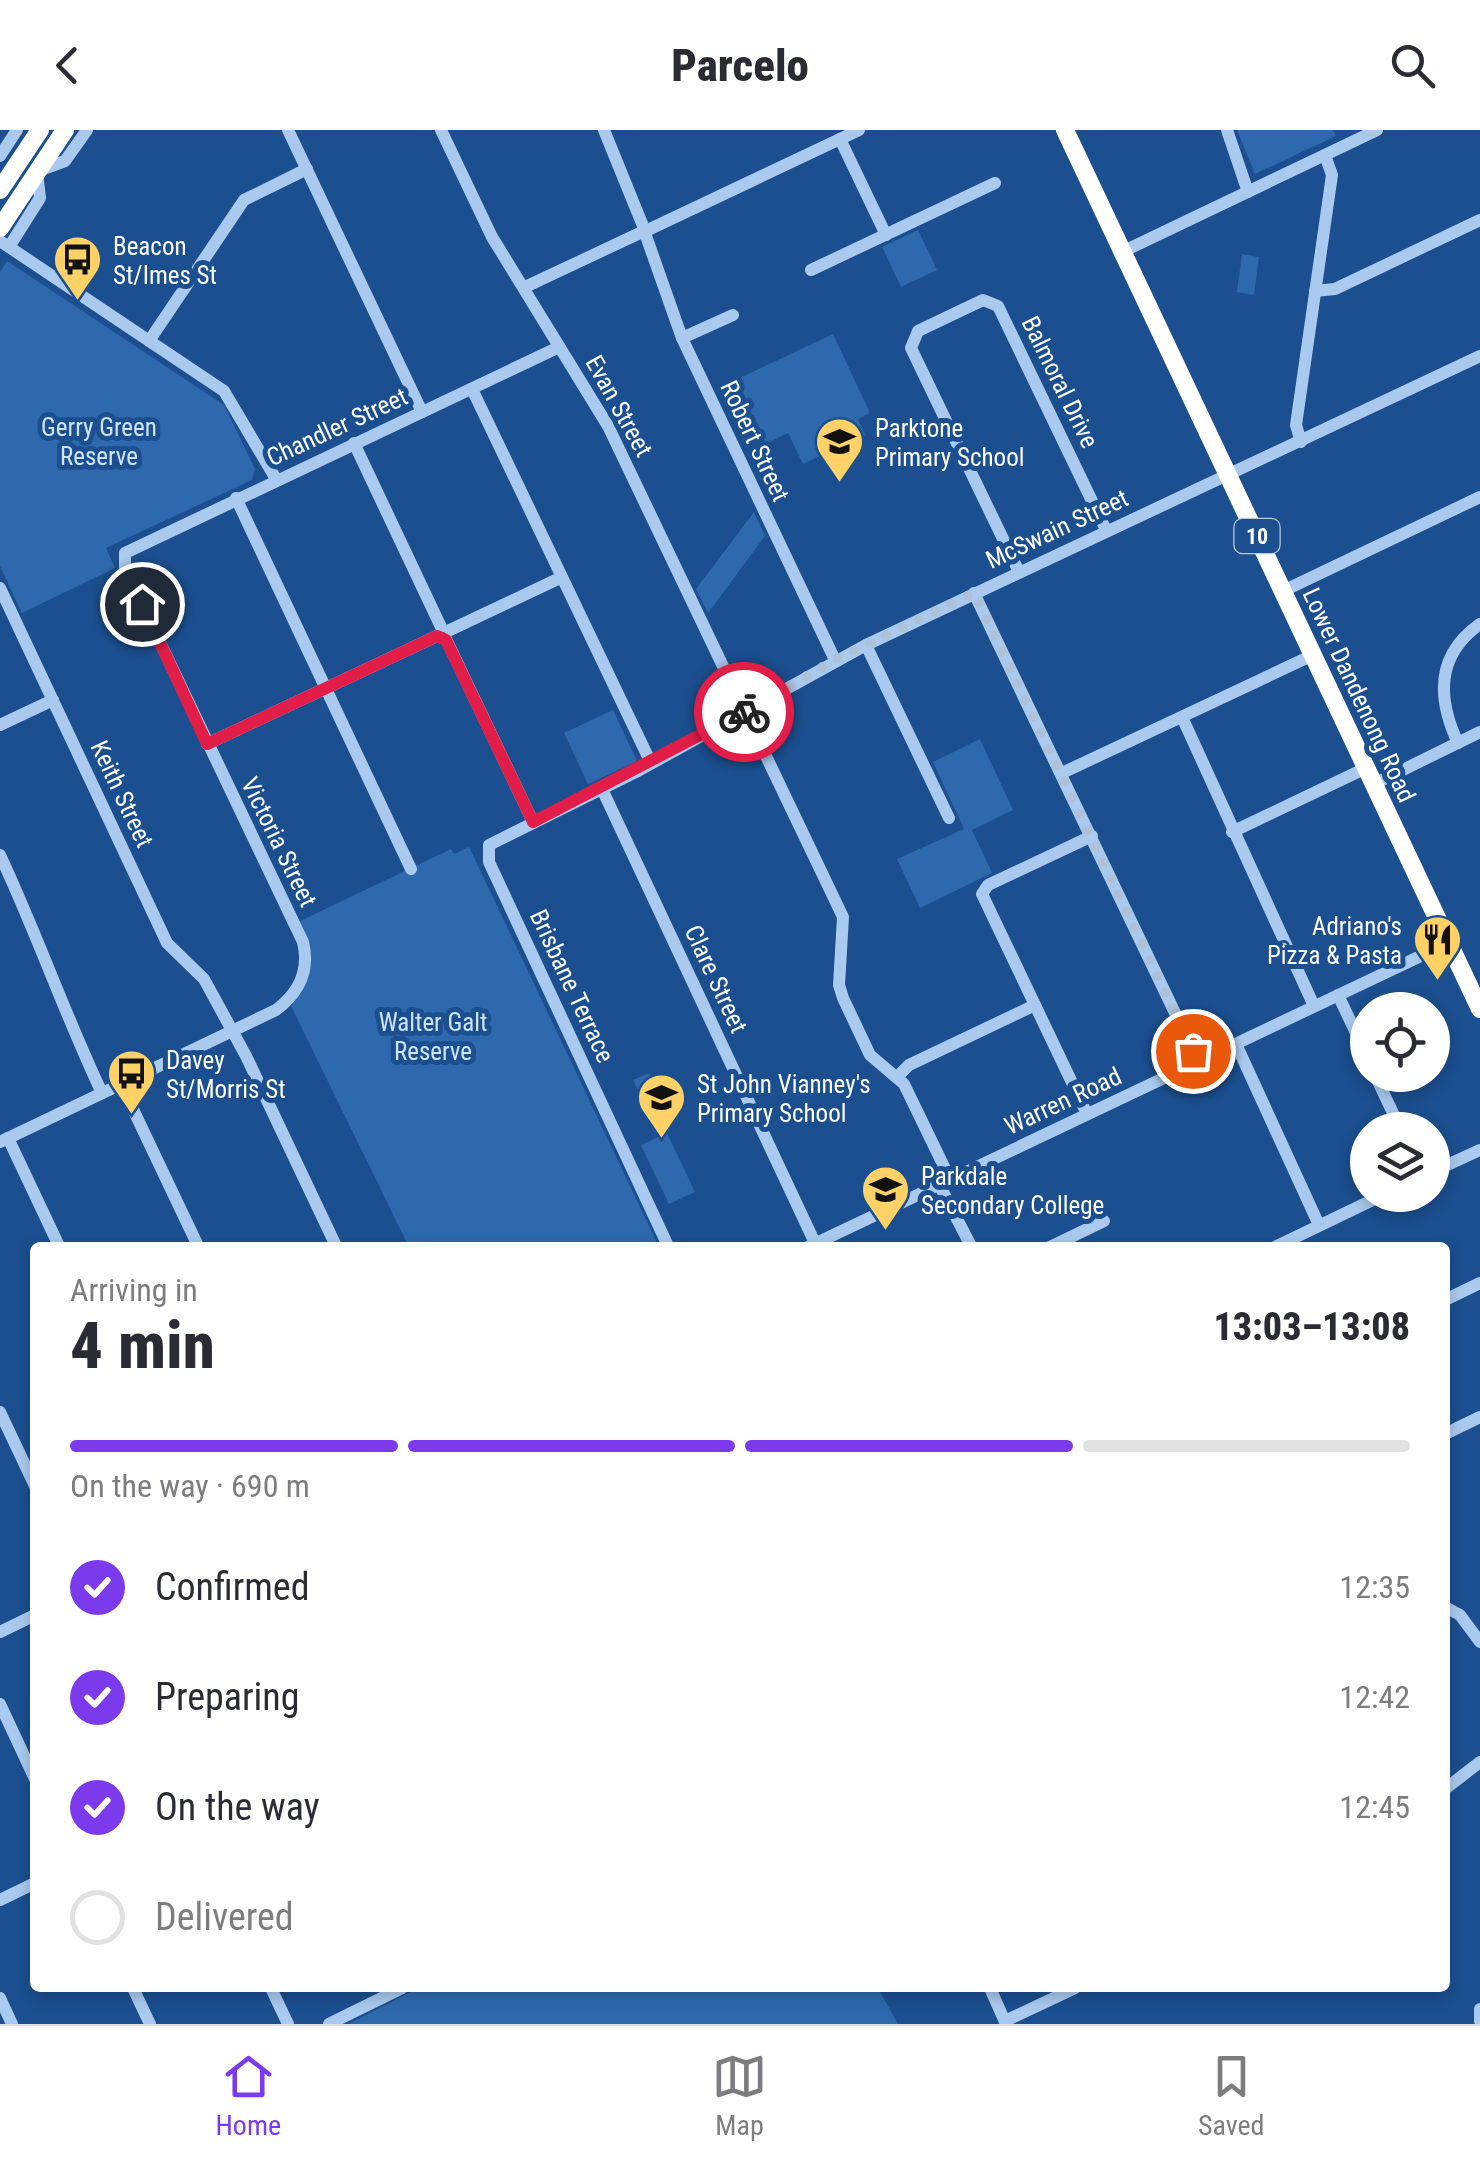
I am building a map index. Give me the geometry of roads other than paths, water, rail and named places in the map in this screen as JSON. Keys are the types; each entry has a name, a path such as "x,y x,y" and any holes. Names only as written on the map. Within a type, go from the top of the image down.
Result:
{"highway":[{"path":"0,190 40,130"},
{"path":"0,228 65,130"},
{"name":"Lower Dandenong Road","path":"1065,130 1480,1009"}],"street":[{"path":"0,156 17,130"},
{"path":"87,130 65,161 37,171 40,199 7,250 231,398 272,481"},
{"path":"288,130 422,412"},
{"name":"Evan Street","path":"441,130 492,237 608,426 844,922 839,985 843,998 870,1054 897,1077 969,1242"},
{"name":"Robert Street","path":"604,130 682,338 835,660"},
{"path":"525,287 858,130"},
{"path":"1226,130 1248,192"},
{"path":"1122,252 1376,130"},
{"path":"840,139 886,235"},
{"path":"1301,442 1296,425 1332,175 1325,154"},
{"path":"148,341 244,200 307,170"},
{"path":"812,270 995,183"},
{"path":"1315,291 1335,290 1480,220"},
{"name":"Balmoral Drive","path":"1019,572 911,348 918,331 984,300 998,306 1106,530"},
{"path":"682,338 732,315"},
{"name":"Chandler Street","path":"136,546 557,348"},
{"name":"McSwain Street","path":"486,852 492,842 652,764 835,660 1480,356"},
{"path":"472,389 652,764"},
{"path":"354,443 533,822"},
{"path":"1283,591 1480,497"},
{"path":"236,498 410,869"},
{"name":"Victoria Street","path":"4,1140 276,1010 293,995 304,976 306,952 125,568 123,556 136,546"},
{"path":"207,744 560,578"},
{"name":"Keith Street","path":"0,588 167,943 201,975 246,1056 334,1242"},
{"path":"974,593 1198,1061"},
{"path":"1458,743 1442,702 1444,674 1457,645 1480,624"},
{"path":"866,645 949,818"},
{"path":"1062,774 1313,655"},
{"path":"0,725 53,700"},
{"path":"1182,717 1314,1006"},
{"path":"1232,832 1480,732"},
{"name":"Clare Street","path":"602,789 809,1242"},
{"path":"1087,1114 983,890 1092,836"},
{"name":"Brisbane Terrace","path":"486,852 666,1242"},
{"path":"0,855 102,1093"},
{"name":"Warren Road","path":"816,1242 1448,943"},
{"path":"1338,995 1350,1020"},
{"path":"897,1077 909,1065 1034,1005"},
{"path":"1236,1044 1319,1225"},
{"path":"121,1084 195,1242"},
{"path":"4,1140 57,1242"},
{"path":"1450,1164 1480,1150"},
{"path":"1285,1242 1350,1210"},
{"path":"1060,1242 1104,1221"},
{"path":"1450,1298 1480,1284"},
{"path":"0,1412 30,1475"},
{"path":"1450,1432 1480,1417"},
{"path":"1450,1609 1457,1612 1480,1642"},
{"path":"0,1632 30,1617"},
{"path":"0,1704 30,1768"},
{"path":"1450,1785 1480,1762"},
{"path":"0,1900 30,1885"},
{"path":"135,1992 150,2024"},
{"path":"273,1992 288,2024"},
{"path":"329,2024 394,1992"},
{"path":"992,1992 1006,2023 1067,1992"},
{"path":"0,1998 12,2024"},
{"path":"1479,2020 1480,2009"}],"place":[{"name":"Beacon St/Imes St","path":"78,302"},
{"name":"Parktone Primary School","path":"840,484"},
{"name":"Adriano's Pizza & Pasta","path":"1437,982"},
{"name":"Davey St/Morris St","path":"131,1116"},
{"name":"St John Vianney's Primary School","path":"662,1140"},
{"name":"Parkdale Secondary College","path":"886,1232"}],"park label":[{"name":"Gerry Green Reserve","path":"99,442"},
{"name":"Walter Galt Reserve","path":"433,1036"}]}
